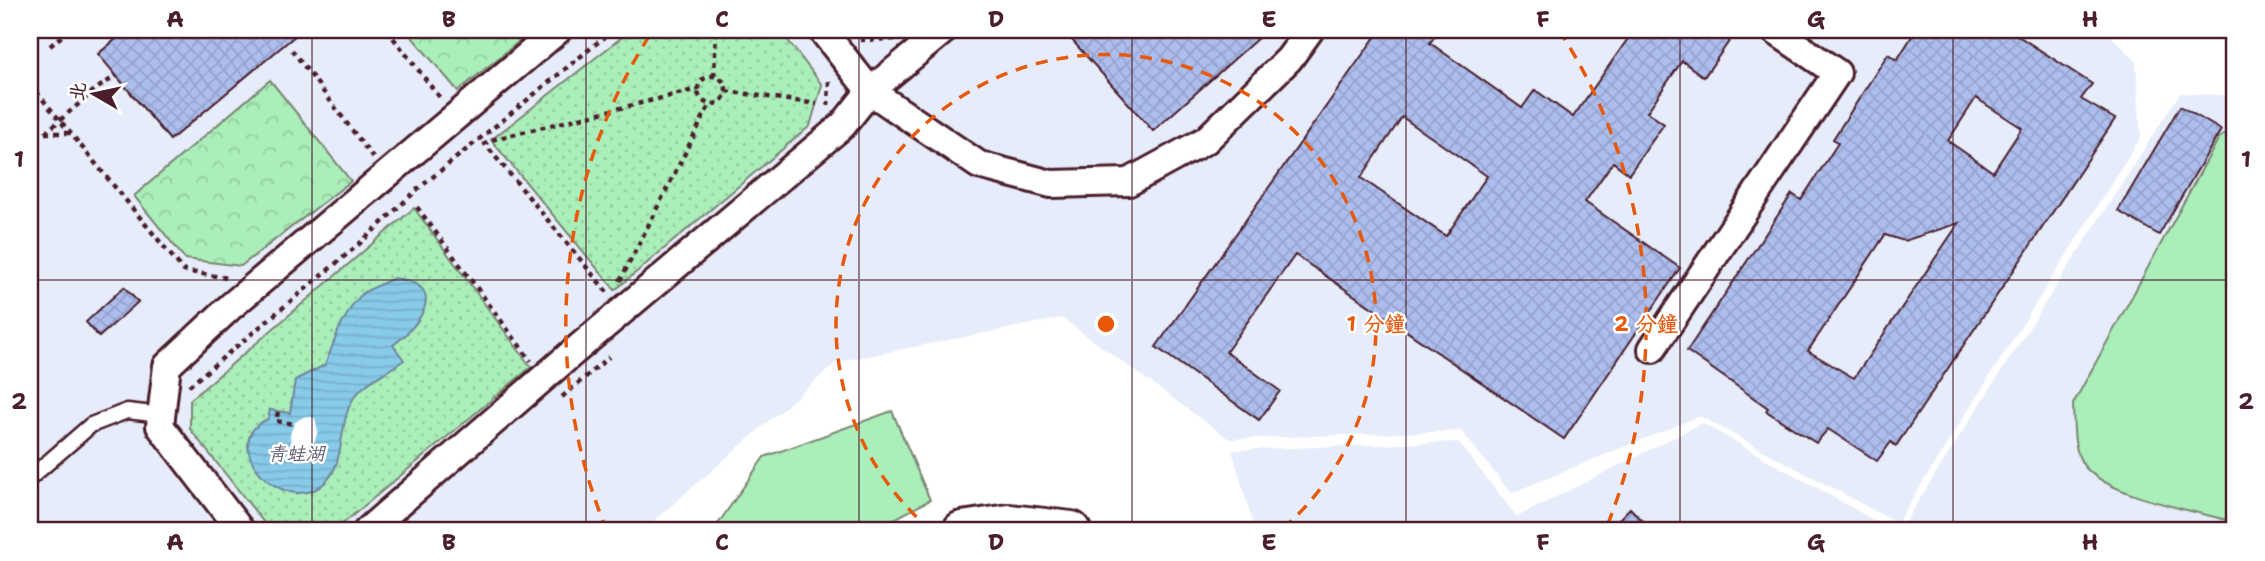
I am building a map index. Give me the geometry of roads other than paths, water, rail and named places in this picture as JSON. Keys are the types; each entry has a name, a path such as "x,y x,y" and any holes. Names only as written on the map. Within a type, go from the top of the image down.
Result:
{"street":[{"path":"240,531 160,426 167,366 230,307 558,30"},
{"path":"822,30 870,91 979,165 1051,184 1129,182 1206,140 1289,59 1310,30"},
{"path":"368,531 571,354 843,125 870,91 944,30"},
{"path":"1652,349 1837,74 1774,30"},
{"path":"962,531 1009,524 1071,531"}],"lane":[{"path":"30,478 91,425 127,411 162,415"}],"water":[{"name":"青蛙湖","path":"394,278 411,282 421,288 425,296 421,316 393,345 404,360 373,380 356,395 345,419 338,460 326,482 314,490 298,493 282,489 268,481 257,469 250,455 248,441 254,429 268,419 270,410 290,413 295,380 325,365 339,329 353,304 364,292"}]}
